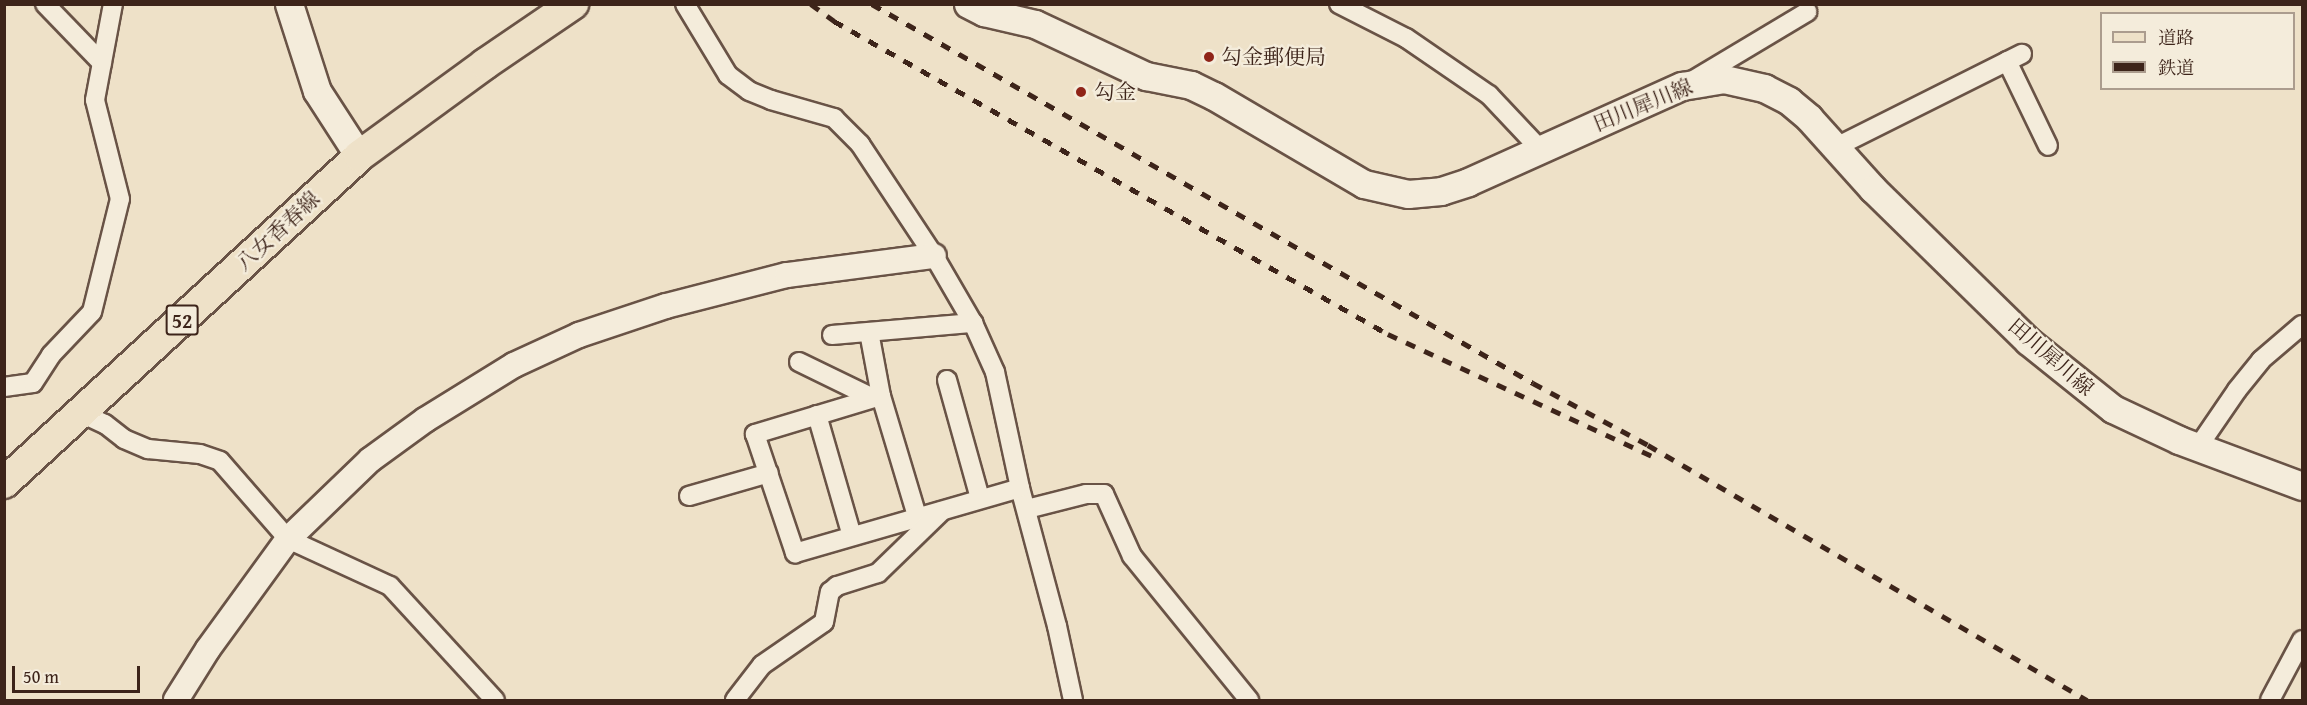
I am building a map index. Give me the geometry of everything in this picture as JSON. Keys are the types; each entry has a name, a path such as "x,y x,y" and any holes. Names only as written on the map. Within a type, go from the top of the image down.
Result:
{"main road":[{"path":"289,4 317,91 359,156"},
{"name":"八女香春線","path":"4,483 359,156 485,64 573,4"},
{"name":"田川犀川線","path":"968,4 984,12 1035,24 1146,76 1191,85 1214,96 1364,184 1384,190 1424,194 1441,191 1682,86 1724,79 1764,88 1790,101 1809,118 1873,189 2028,341 2113,409 2198,447 2302,486"}],"street":[{"path":"45,4 102,63"},
{"path":"4,387 33,383 51,355 92,312 120,199 95,100 113,4"},
{"path":"685,4 729,75 742,86 771,100 834,118 860,144 934,256 973,323 995,372 1020,488 1057,626 1072,700"},
{"path":"1339,4 1406,38 1489,95 1539,148"},
{"path":"1682,86 1807,12"},
{"path":"1836,147 2014,57 2048,146"},
{"path":"176,700 208,649 288,540 370,460 425,420 514,365 579,335 666,306 787,275 934,256"},
{"path":"832,335 973,323"},
{"path":"2198,447 2237,390 2261,360 2302,325"},
{"path":"869,332 877,397 917,516"},
{"path":"799,362 877,397"},
{"path":"946,381 980,498"},
{"path":"877,397 755,434 795,553 1020,488"},
{"path":"81,412 105,424 124,439 148,449 200,454 220,461 288,540 390,585 495,700"},
{"path":"817,415 852,536"},
{"path":"689,496 769,473"},
{"path":"1027,509 1086,494 1104,494 1132,556 1249,700"},
{"path":"735,700 762,665 824,622 830,592 837,586 878,573 946,508"},
{"path":"2270,700 2302,639"}],"railway":[{"path":"811,4 834,21 1388,334 1652,456"},
{"path":"872,4 1533,383 1648,445 2087,700"}],"place":[{"name":"勾金郵便局","path":"1209,57"},
{"name":"勾金","path":"1081,92"}]}
